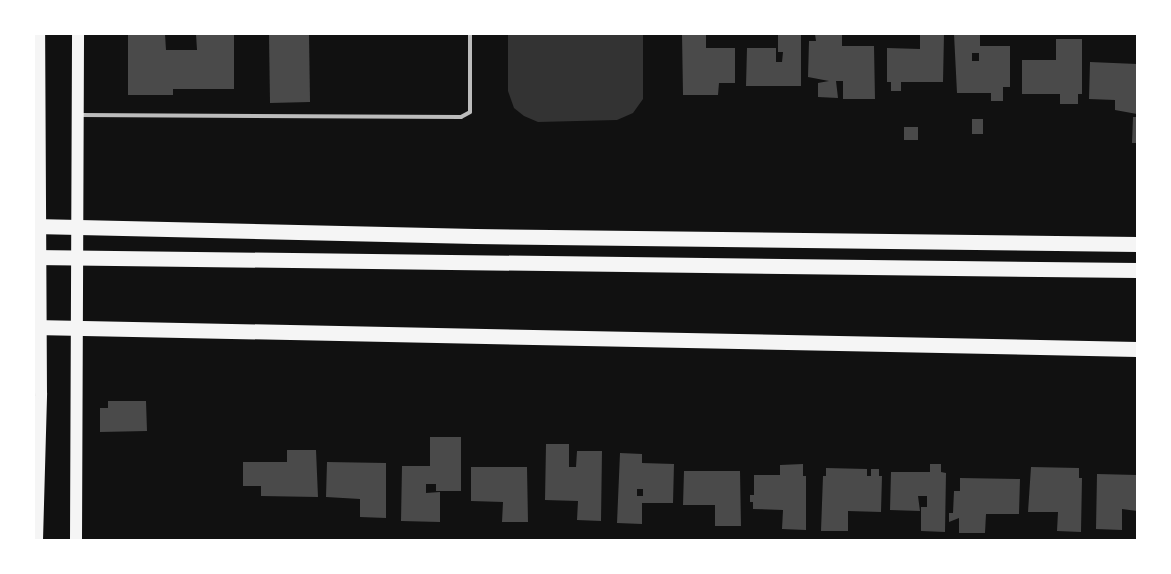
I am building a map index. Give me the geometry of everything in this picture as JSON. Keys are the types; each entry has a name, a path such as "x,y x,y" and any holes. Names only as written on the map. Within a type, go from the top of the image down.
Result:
{"highway":[{"path":"34,226 465,235 1137,244"},
{"path":"34,257 1137,270"},
{"path":"34,327 1135,348"}],"main road":[{"path":"37,540 41,393 42,159 39,34"},
{"path":"76,540 78,34"}],"lane":[{"path":"77,115 467,116 470,112 470,34"}],"shaded area":[{"path":"508,34 643,34 643,99 633,113 617,120 538,122 524,116 514,108 508,91"}],"building":[{"path":"128,34 165,34 166,50 197,50 196,34 234,34 234,89 173,89 173,95 128,95"},
{"path":"269,34 309,34 310,102 270,103"},
{"path":"682,34 706,34 706,48 735,48 735,83 719,83 718,95 683,95"},
{"path":"778,34 801,34 801,86 746,86 747,48 776,48 776,62 782,62 783,52 778,52"},
{"path":"815,34 842,34 842,46 874,46 875,99 843,99 843,81 836,81 838,98 818,97 818,83 829,81 808,77 809,41 816,41"},
{"path":"920,34 944,34 943,82 901,82 901,91 891,91 891,82 887,82 887,48 920,49"},
{"path":"954,34 980,34 980,46 1010,46 1010,87 1003,87 1003,101 991,101 991,93 957,93","holes":["972,53 979,53 979,61 972,61"]},
{"path":"1056,39 1082,39 1082,94 1078,94 1078,104 1060,104 1060,94 1022,94 1022,60 1056,60"},
{"path":"1090,62 1137,64 1137,114 1115,110 1115,100 1089,99"},
{"path":"1133,117 1137,117 1137,143 1132,143"},
{"path":"972,119 983,119 983,134 972,134"},
{"path":"904,127 918,127 918,140 904,140"},
{"path":"108,401 146,401 147,431 100,432 100,408 108,408"},
{"path":"430,437 461,437 461,491 436,491 436,484 426,484 426,493 440,492 440,522 401,521 402,466 430,466"},
{"path":"546,444 569,444 569,467 576,467 577,451 602,451 601,521 577,520 578,501 545,500"},
{"path":"287,450 316,450 318,497 261,496 261,486 243,486 243,462 287,462"},
{"path":"620,453 642,454 642,463 674,464 673,503 642,503 642,524 617,523","holes":["637,489 643,489 643,496 637,496"]},
{"path":"327,462 386,463 386,518 360,517 360,499 326,497"},
{"path":"803,464 803,476 806,476 806,530 782,529 783,510 753,509 750,495 754,495 754,475 780,475 780,465"},
{"path":"930,464 941,464 941,472 946,473 945,532 921,531 921,507 927,507 927,496 918,496 920,511 890,510 891,472 930,472"},
{"path":"471,467 527,467 528,522 502,522 503,502 471,501"},
{"path":"1031,467 1079,468 1079,478 1082,478 1081,532 1057,531 1058,512 1028,512"},
{"path":"826,468 867,469 867,476 871,476 871,469 879,469 879,476 882,476 881,512 848,511 848,531 821,531 823,476 826,476"},
{"path":"684,471 740,471 741,526 715,526 715,505 683,505"},
{"path":"1097,474 1137,475 1137,511 1122,509 1122,530 1096,529"},
{"path":"960,478 1020,479 1019,514 986,514 985,533 959,533 959,518 949,522 949,513 953,513 954,491 960,491"}]}
